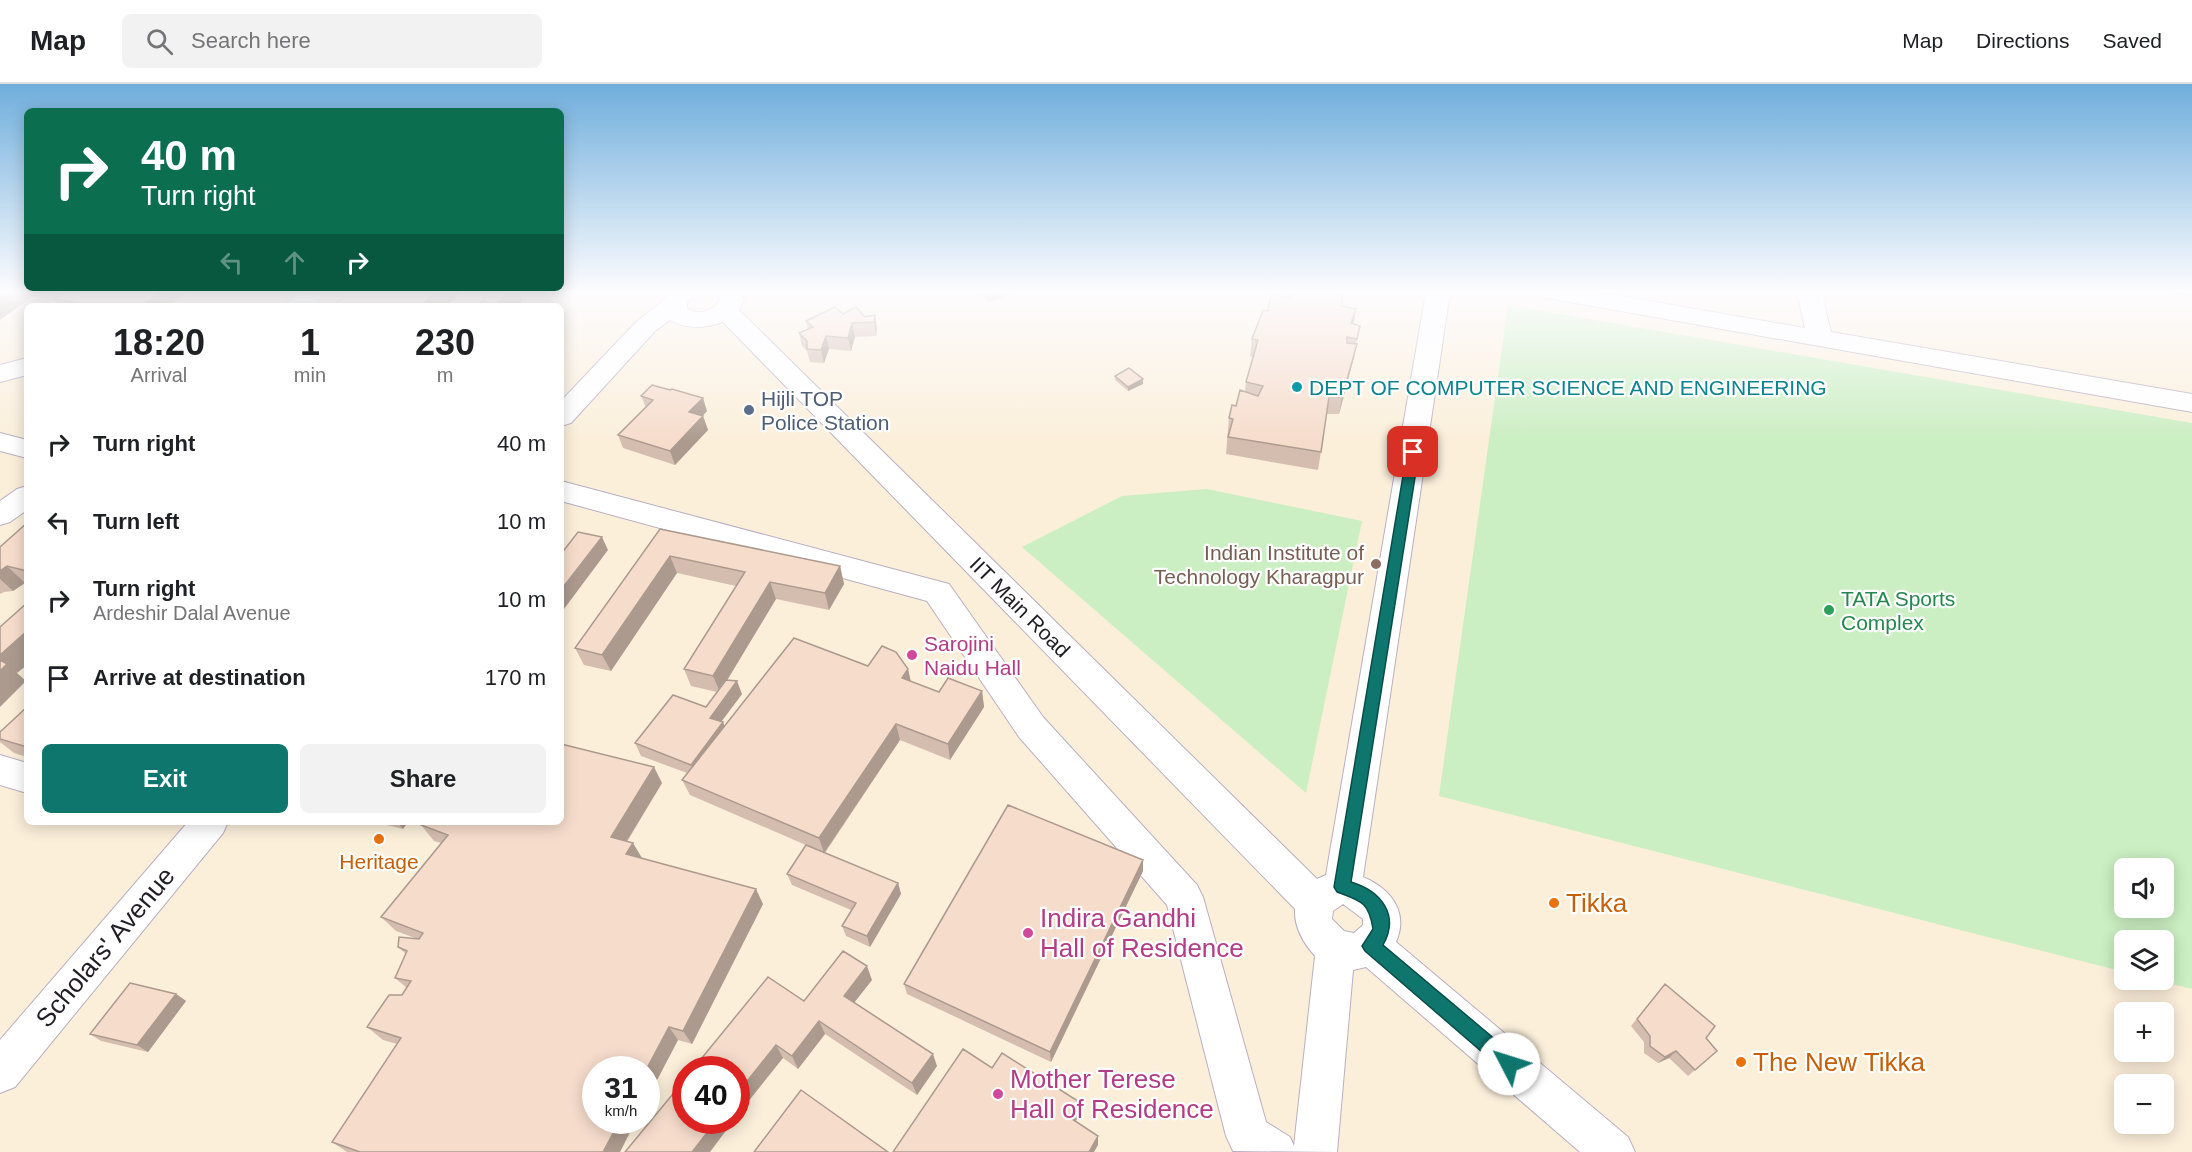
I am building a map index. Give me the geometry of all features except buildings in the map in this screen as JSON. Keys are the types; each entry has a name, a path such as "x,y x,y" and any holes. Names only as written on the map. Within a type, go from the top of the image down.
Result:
{"street":[{"path":"564,414 631,342"},
{"name":"IIT Main Road","path":"768,342 1329,895"},
{"path":"1429,342 1329,895 1312,913 1313,923 1318,933 1353,947 1613,1152"},
{"path":"1832,342 2192,403"},
{"path":"0,374 24,367"},
{"path":"0,442 24,448"},
{"path":"564,492 938,592 1031,727 1184,897 1248,1136 1275,1152"},
{"path":"0,516 24,498"},
{"path":"0,770 24,777"},
{"name":"Scholars' Avenue","path":"0,1071 197,825"},
{"path":"1329,895 1364,893 1379,909 1382,929 1378,938 1353,947"},
{"path":"1315,1152 1353,947"}],"shaded area":[{"name":"Indian Institute of Technology Kharagpur","path":"0,342 24,342 24,825 564,825 564,342 2192,342 2192,1152 0,1152"}],"green space":[{"name":"TATA Sports Complex","path":"1503,342 1722,342 2192,423 2192,989 2174,985 2174,930 2114,930 2114,969 1439,796"},
{"path":"1207,489 1362,521 1306,793 1022,547 1122,496"}],"place":[{"name":"DEPT OF COMPUTER SCIENCE AND ENGINEERING","path":"1297,387"},
{"name":"Hijli TOP Police Station","path":"749,410"},
{"name":"Indian Institute of Technology Kharagpur","path":"1376,564"},
{"name":"TATA Sports Complex","path":"1829,610"},
{"name":"Sarojini Naidu Hall","path":"912,655"},
{"name":"Heritage","path":"379,839"},
{"name":"Tikka","path":"1554,903"},
{"name":"Indira Gandhi Hall of Residence","path":"1028,933"},
{"name":"The New Tikka","path":"1741,1062"},
{"name":"Mother Terese Hall of Residence","path":"998,1094"}],"route":[{"path":"1413,452 1342,887 1364,893 1379,909 1382,929 1371,946 1509,1064"}]}
